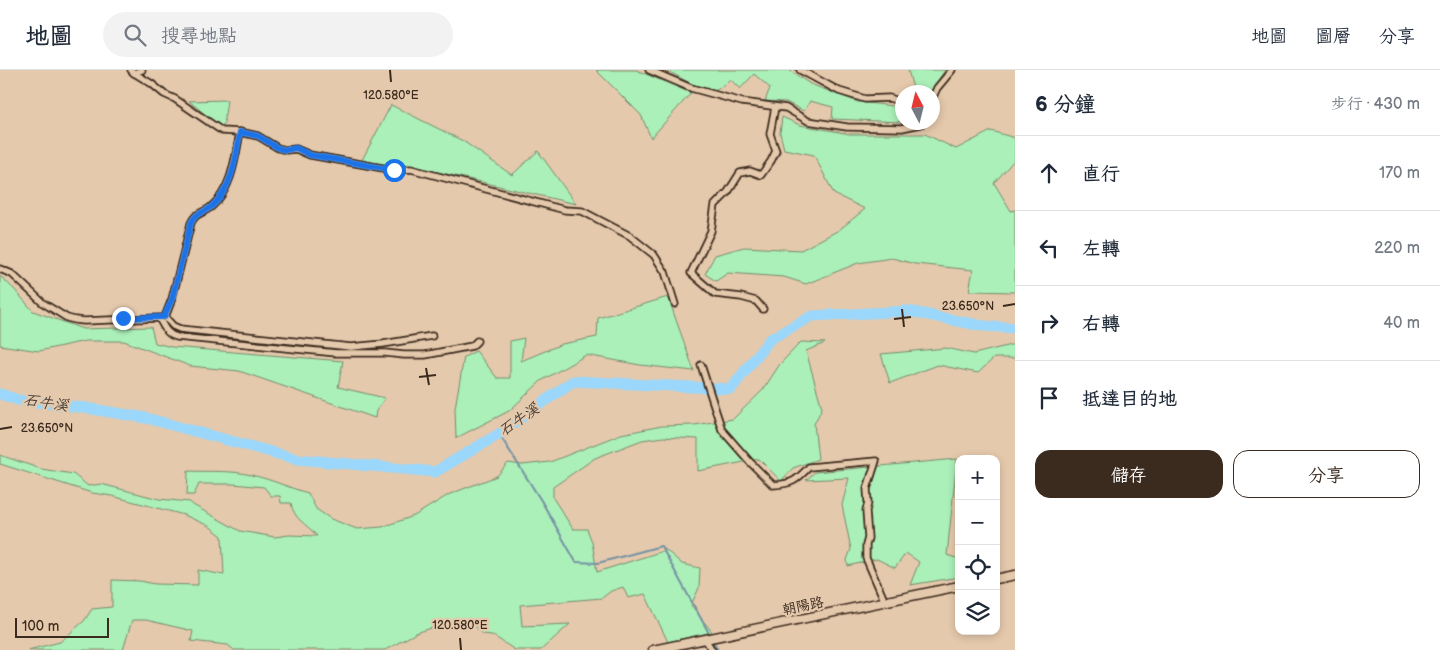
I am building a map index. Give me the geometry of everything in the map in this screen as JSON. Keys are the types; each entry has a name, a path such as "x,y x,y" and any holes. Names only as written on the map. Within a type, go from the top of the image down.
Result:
{"main road":[{"path":"1000,578 1015,575"},
{"name":"朝陽路","path":"653,650 955,587"}],"street":[{"path":"132,72 142,70"},
{"path":"649,70 691,88 742,102 786,108 808,121 847,127 895,128"},
{"path":"800,70 839,91 864,99 889,98 895,100"},
{"path":"940,85 952,70"},
{"path":"132,72 164,94 176,99 222,131 258,136 278,148 286,150 296,148 310,155 394,170 410,169 564,210 582,211 630,236 654,255 666,272 675,304"},
{"path":"763,309 756,301 715,294 691,273 711,231 715,205 728,192 740,173 750,171 760,175 771,161 776,150 770,134 774,107"},
{"path":"240,132 229,182 224,193 210,207 194,216 191,223 172,299 162,318 166,331 170,336 336,352 425,355 472,346 477,341"},
{"path":"0,269 12,274 43,304 67,318 84,322 162,318 180,329 351,347 432,336"},
{"path":"701,366 722,430 773,485 797,480 809,467 876,461 867,489 868,538 866,558 885,602"},
{"path":"705,639 712,650"}],"green space":[{"path":"596,70 636,70 691,93 651,138 641,115"},
{"path":"666,70 789,70 810,84 858,102 895,106 895,122 832,119 833,107 810,101 804,111 786,102 765,101 770,88 754,74 740,89 730,79 714,91 692,84"},
{"path":"908,70 945,70 935,85 912,85"},
{"path":"227,100 223,129 189,101"},
{"path":"391,105 463,141 512,175 538,151 576,204 408,165 392,167 362,160"},
{"path":"782,117 800,125 850,134 925,134 956,149 991,131 1015,138 1015,159 994,183 1011,211 1015,210 1015,292 969,291 973,270 915,264 892,258 858,263 806,284 784,277 728,273 716,281 705,274 715,255 744,247 801,250 839,230 865,209 834,194 814,155 784,149 780,133"},
{"path":"0,276 33,311 83,329 151,327 155,343 172,347 343,361 338,387 385,398 376,411 375,418 239,371 190,366 124,341 85,341 39,351 0,345"},
{"path":"668,297 694,371 640,365 586,355 541,381 509,411 456,438 455,408 464,357 476,351 497,378 510,378 510,341 524,338 521,361 562,344 597,337 598,318"},
{"path":"801,342 825,343 806,351 822,408 814,424 818,459 793,468 781,481 759,459 698,471 698,439 663,437 642,440 595,458 553,487 553,498 573,529 587,529 592,542 597,572 666,550 682,564 700,568 699,588 691,605 712,632 668,642 645,594 628,598 623,587 611,591 602,598 520,605 522,626 570,624 541,650 515,650 492,635 482,634 474,625 463,629 456,620 416,633 385,650 234,650 228,645 191,641 193,631 146,620 132,620 123,650 28,650 60,642 84,621 92,609 112,607 112,580 198,585 198,570 224,575 222,536 209,526 184,515 112,496 92,493 0,464 0,455 41,469 73,474 88,486 101,484 159,499 190,502 240,531 275,537 289,535 317,536 298,517 291,503 281,503 280,496 271,496 264,487 233,484 199,484 194,495 187,495 188,471 236,472 266,479 308,493 316,509 331,519 357,529 382,527 414,516 450,494 497,476 508,463 522,465 550,462 621,434 662,426 694,425 733,419 763,390 780,364"},
{"path":"1015,344 1015,358 994,358 978,373 938,365 890,383 881,354 946,348 974,354"},
{"path":"955,459 955,478 947,555 955,558 955,578 910,585 919,562 906,553 895,568 877,559 848,566 847,560 851,549 842,505 849,478 806,480 815,472"}],"waterway":[{"name":"石牛溪","path":"0,394 18,400 86,408 146,418 297,459 435,472 499,434 573,381 731,389 770,339 812,316 908,311 983,326 1015,328"},
{"path":"499,434 542,502 576,562 598,563 661,546 710,635"},
{"path":"713,641 718,650"}],"route":[{"path":"123,318 164,317 172,299 191,223 194,216 210,207 224,193 229,182 240,132 258,136 278,148 286,150 296,148 310,155 394,170"}]}
